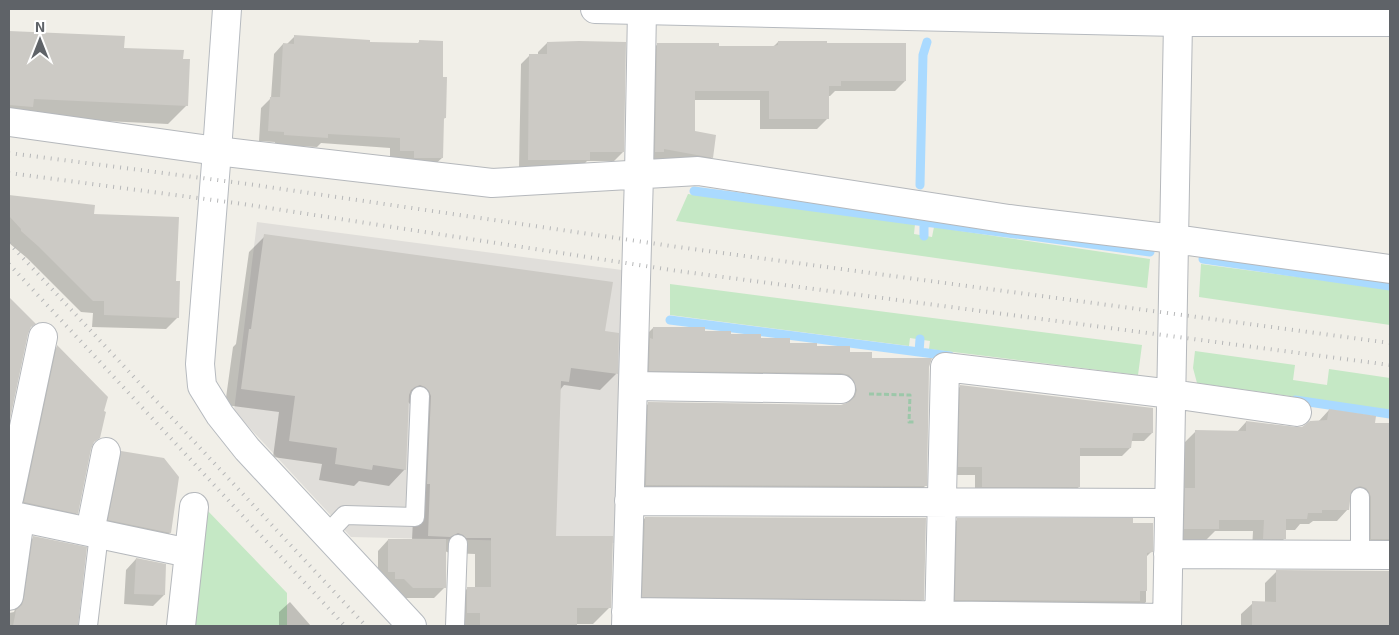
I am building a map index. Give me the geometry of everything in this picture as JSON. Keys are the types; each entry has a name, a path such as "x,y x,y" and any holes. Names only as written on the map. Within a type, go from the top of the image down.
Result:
{"street":[{"path":"227,9 218,151 200,364 202,386 220,415 247,449 412,626"},
{"path":"595,9 783,11 1178,22 1390,22"},
{"path":"642,10 626,619 1167,622 1178,22"},
{"path":"9,122 218,151 492,183 698,171 1009,219 1174,239 1390,269"},
{"path":"9,596 13,510 43,337"},
{"path":"939,621 945,367 1172,394 1297,412"},
{"path":"633,386 841,389"},
{"path":"95,533 106,452"},
{"path":"629,501 1169,503"},
{"path":"181,626 194,507"},
{"path":"13,510 95,533 189,553"},
{"path":"1168,554 1390,556"}],"lane":[{"path":"327,534 345,515 415,517 420,396"},
{"path":"1360,497 1360,555"},
{"path":"88,626 95,533"},
{"path":"455,626 458,544"}],"path":[{"path":"841,389 846,394 910,395 909,422 943,423"}],"shaded area":[{"path":"257,222 622,270 614,543 351,537 234,411"}],"green space":[{"path":"688,194 915,224 914,234 932,237 934,227 1150,259 1147,288 676,221"},
{"path":"1201,264 1390,289 1390,325 1199,297"},
{"path":"670,284 1142,345 1138,375 929,349 930,341 910,338 909,346 670,315"},
{"path":"1195,351 1295,365 1293,380 1327,385 1329,369 1390,378 1390,410 1197,383 1193,368"},
{"path":"206,509 287,593 287,626 193,626"}],"building":[{"path":"9,31 125,36 124,48 184,50 183,59 190,59 188,106 34,99 33,107 9,105"},
{"path":"294,35 370,40 370,42 419,43 419,40 443,41 443,77 447,77 443,158 414,158 414,151 400,151 400,138 328,134 328,138 284,135 284,132 268,131 270,97 280,97 283,43 294,44"},
{"path":"778,41 906,43 906,81 841,81 841,86 829,86 829,119 769,119 769,91 695,91 695,131 716,135 713,158 664,149 664,152 655,152 657,43 719,43 719,46 773,46 778,45"},
{"path":"547,42 626,42 624,152 590,152 590,160 528,160 529,54 547,54"},
{"path":"9,195 95,205 94,214 179,217 176,281 180,281 179,318 104,315 104,301 93,301 21,231 9,216"},
{"path":"264,234 613,282 605,331 619,333 618,374 571,368 569,382 561,381 556,536 613,536 611,608 577,608 577,626 480,625 480,613 467,613 467,587 491,587 491,538 466,538 458,533 450,537 428,536 430,484 427,484 431,396 425,387 420,385 415,387 409,395 406,470 373,465 372,470 335,464 337,448 289,441 295,396 241,389"},
{"path":"9,297 36,324 31,327 28,334 9,424"},
{"path":"653,327 705,327 705,331 731,331 731,334 761,334 761,338 790,338 790,343 817,343 817,346 850,346 850,352 872,352 872,358 932,358 929,367 927,486 646,485 648,402 841,405 855,397 857,390 854,381 849,375 841,373 649,371 650,338 653,339"},
{"path":"57,345 108,397 100,438 94,442 91,449 78,514 24,502"},
{"path":"960,385 1153,408 1153,433 1133,433 1131,448 1080,448 1080,487 982,487 982,467 958,467"},
{"path":"1329,409 1376,416 1375,423 1390,423 1390,539 1371,539 1371,497 1366,488 1360,486 1351,492 1349,510 1322,510 1322,513 1308,513 1307,519 1286,519 1286,539 1263,539 1264,520 1219,520 1219,529 1184,529 1185,488 1195,488 1195,430 1246,431 1246,421 1302,427 1310,421 1327,420"},
{"path":"121,451 164,458 179,477 171,533 108,520"},
{"path":"645,517 926,518 924,600 642,597"},
{"path":"957,518 1133,518 1133,523 1153,523 1153,552 1147,553 1147,591 1140,591 1140,601 955,600"},
{"path":"33,536 87,547 78,626 13,626 16,610 22,605 24,598"},
{"path":"388,539 446,539 446,588 413,588 404,579 395,579 395,572 388,572"},
{"path":"136,558 166,564 165,595 134,594"},
{"path":"1276,570 1390,571 1390,626 1252,626 1252,601 1276,602"}],"waterway":[{"path":"920,185 923,55 927,42"},
{"path":"694,191 1150,252"},
{"path":"924,222 924,236"},
{"path":"1203,259 1390,286"},
{"path":"670,320 950,356"},
{"path":"919,352 920,339"},
{"path":"1295,400 1390,414"}],"railway":[{"path":"9,153 248,184 678,247 1390,343"},
{"path":"9,173 243,204 678,271 1390,365"},
{"path":"9,243 366,626"},
{"path":"9,264 345,626"}]}
